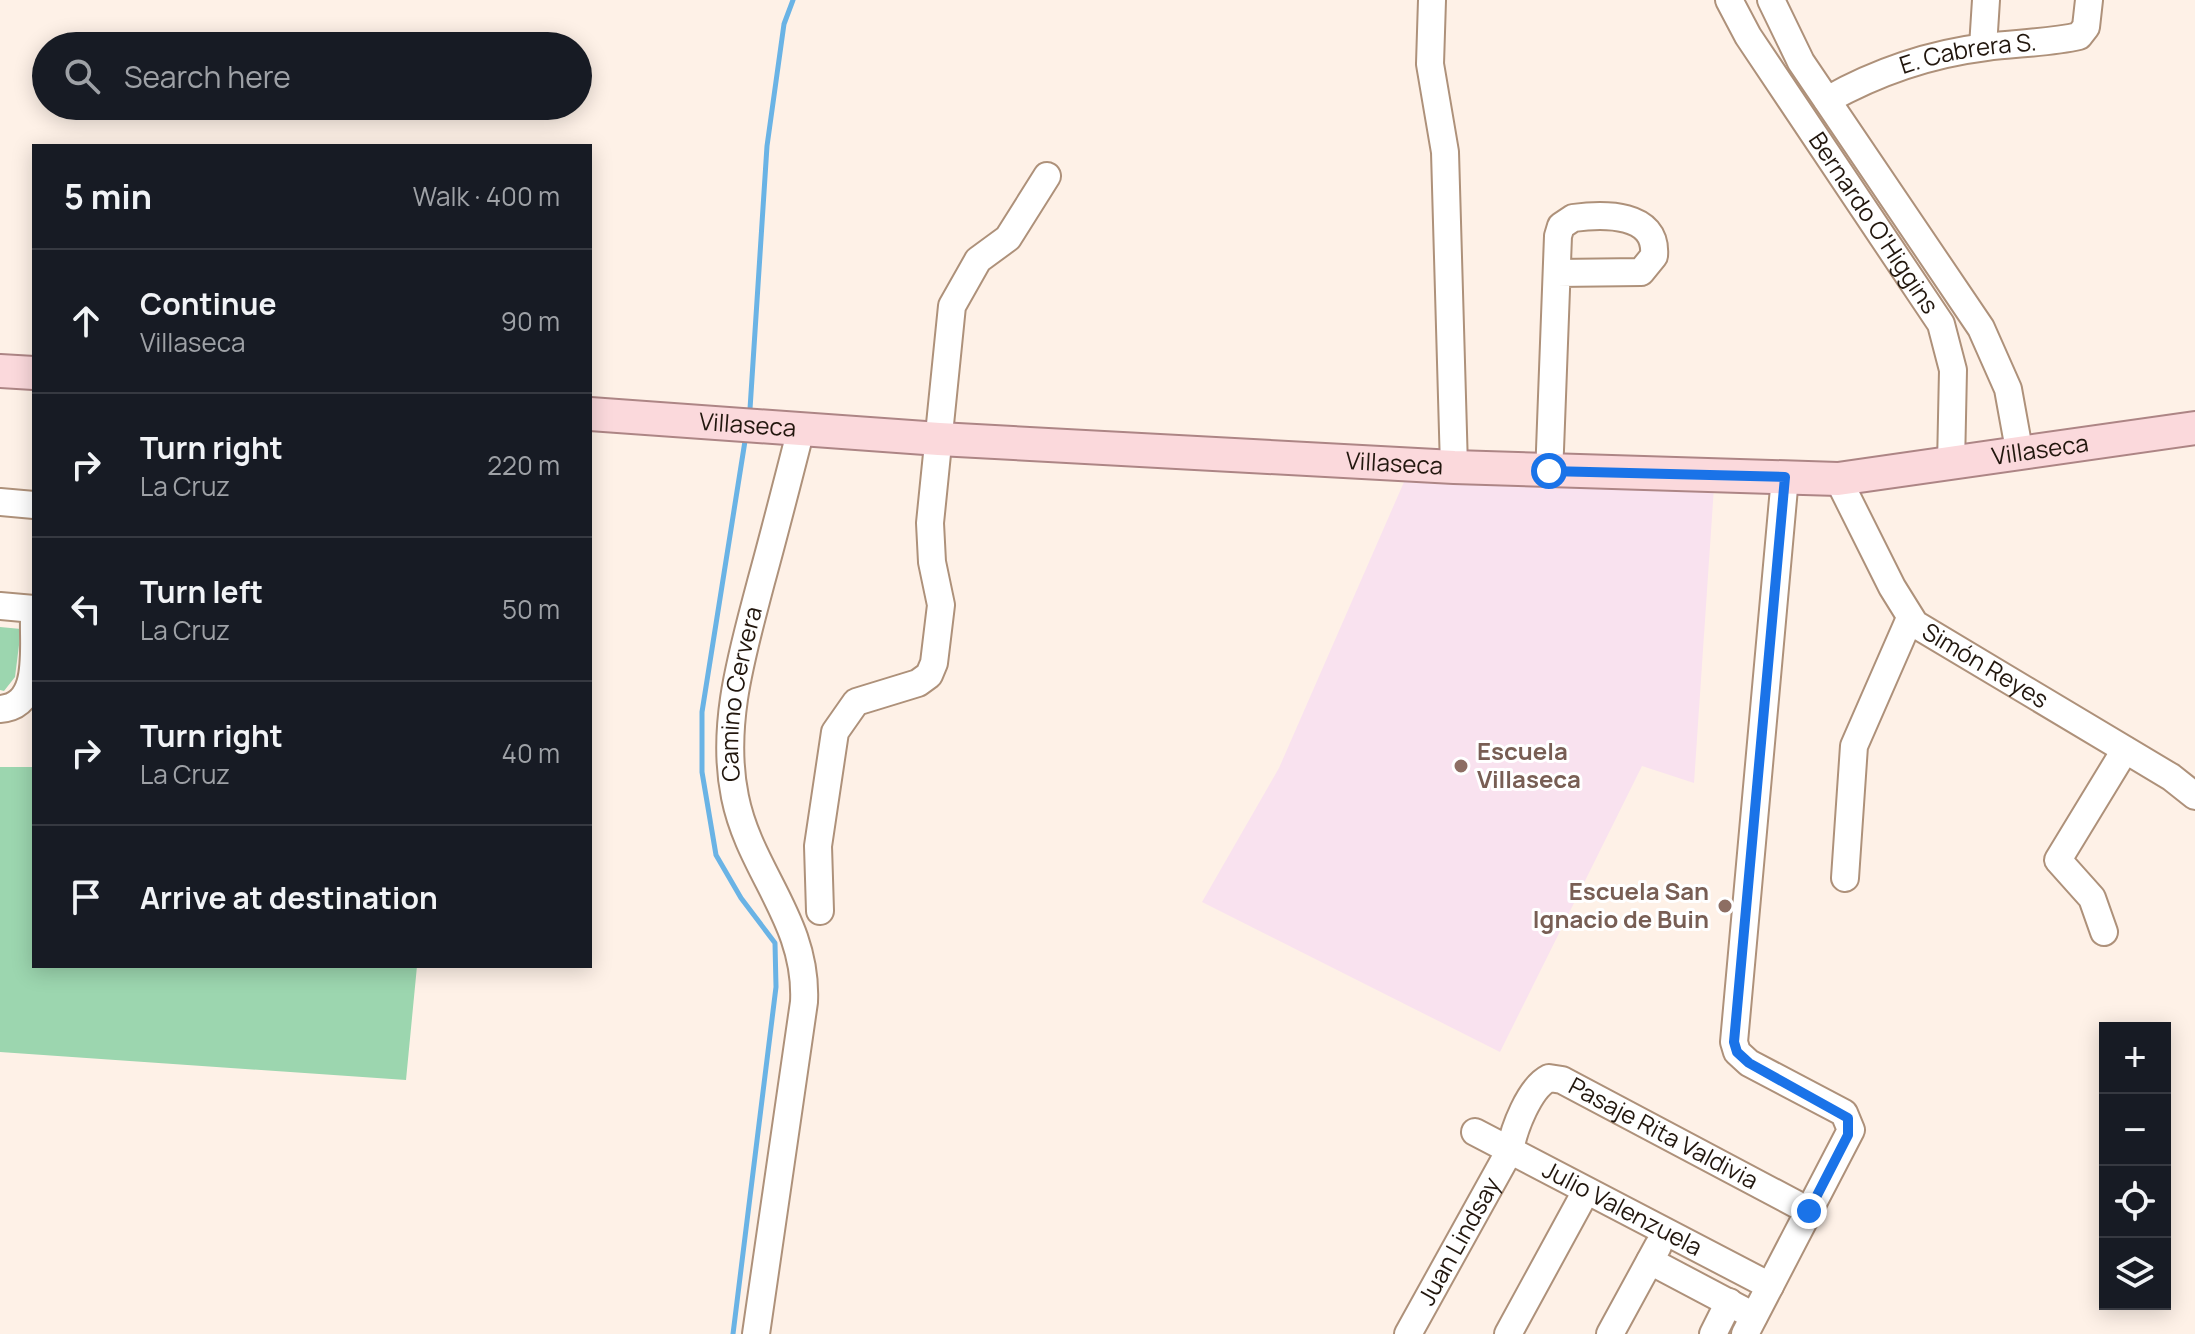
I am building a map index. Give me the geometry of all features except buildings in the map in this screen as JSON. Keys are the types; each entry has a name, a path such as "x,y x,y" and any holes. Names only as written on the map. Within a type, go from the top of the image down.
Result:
{"main road":[{"path":"0,371 32,373"},
{"name":"Villaseca","path":"592,414 939,439 1454,467 1838,479 2195,428"}],"street":[{"path":"1432,0 1430,64 1445,152 1454,467"},
{"name":"Bernardo O'Higgins","path":"1729,0 1941,324 1953,370 1951,465"},
{"name":"Bernardo O'Higgins","path":"1771,0 1801,62 1986,337 2008,389 2020,455"},
{"path":"1983,47 1986,0"},
{"name":"E. Cabrera S.","path":"1827,100 1886,70 1983,47 2079,36 2086,27 2089,0"},
{"path":"1778,79 1801,62"},
{"path":"820,911 818,846 835,732 856,702 918,683 929,675 934,663 941,605 932,562 930,523 952,306 978,260 1008,238 1047,176"},
{"path":"1549,471 1557,273"},
{"name":"Camino Cervera","path":"756,1334 804,1002 804,974 793,928 753,851 739,814 731,778 730,740 740,666 801,429"},
{"path":"1750,1325 1848,1135 1848,1118 1749,1063 1737,1052 1734,1042 1785,477"},
{"name":"Simón Reyes","path":"1838,479 1910,618 1929,634 2171,777 2195,796"},
{"path":"0,502 32,505"},
{"path":"0,606 32,609"},
{"path":"1845,878 1854,746 1910,618"},
{"path":"0,709 22,701 30,688 32,654"},
{"path":"2104,932 2092,898 2058,860 2125,750"},
{"name":"Pasaje Rita Valdivia","path":"1510,1150 1518,1125 1538,1087 1544,1080 1558,1078 1809,1211"},
{"name":"Julio Valenzuela","path":"1475,1132 1770,1286"},
{"name":"Juan Lindsay","path":"1408,1334 1510,1150"},
{"path":"1508,1334 1586,1191"},
{"path":"1610,1334 1666,1233"},
{"name":"Julio Valenzuela","path":"1650,1261 1729,1302 1750,1325"},
{"path":"1713,1334 1729,1302"}],"shaded area":[{"name":"Escuela Villaseca","path":"1404,482 1714,487 1694,783 1642,766 1500,1052 1202,902 1279,768"}],"green space":[{"path":"0,627 21,629 15,677 4,691 0,690"},
{"path":"0,767 32,767 32,968 417,968 406,1080 0,1052"}],"waterway":[{"path":"750,409 767,146 784,24 793,0"},
{"path":"733,1334 776,987 775,943 741,898 716,855 702,772 702,712 745,441"}],"place":[{"name":"Escuela Villaseca","path":"1461,766"},
{"name":"Escuela San Ignacio de Buin","path":"1725,906"}],"route":[{"path":"1549,471 1785,477 1734,1042 1742,1059 1844,1113 1851,1123 1851,1130 1809,1211"}]}
